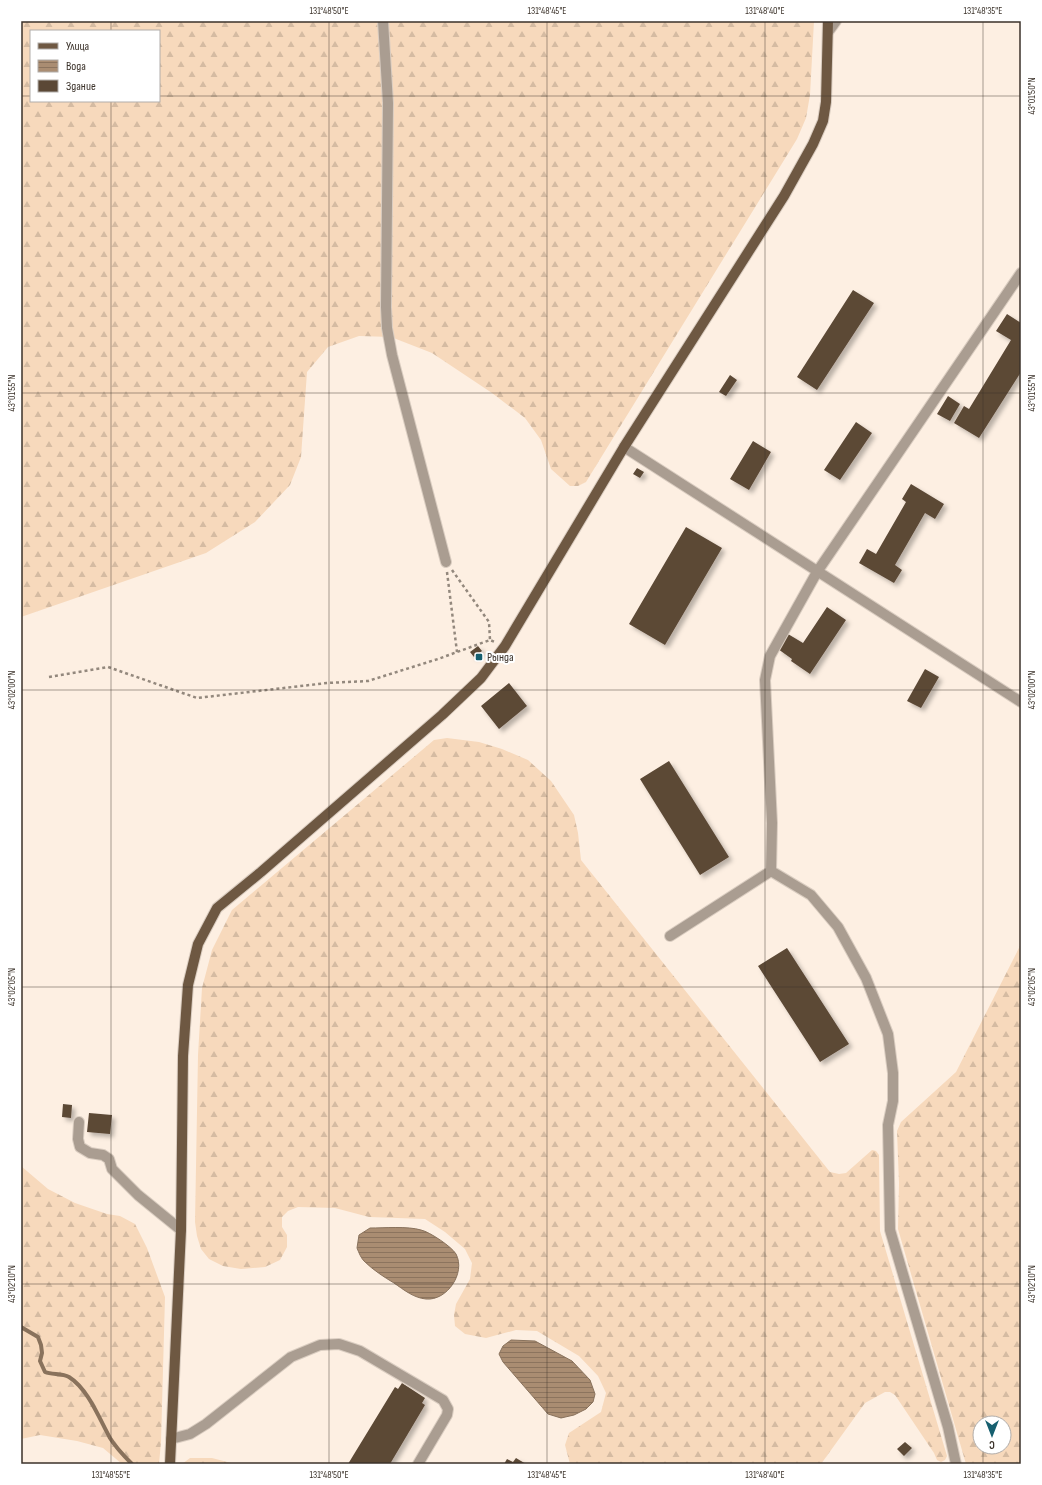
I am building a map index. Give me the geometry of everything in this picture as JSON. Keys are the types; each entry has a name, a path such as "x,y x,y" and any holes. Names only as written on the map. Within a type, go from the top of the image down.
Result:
{"main road":[{"path":"170,1464 181,1230 183,1056 188,985 198,944 217,908 267,867 442,715 481,678 505,646 624,447 784,196 813,144 823,121 826,102 828,21"}],"street":[{"path":"383,21 388,103 386,328 446,562"},
{"path":"828,32 836,21"},
{"path":"771,871 772,824 765,680 770,656 817,572 1021,273"},
{"path":"624,447 1021,702"},
{"path":"670,936 771,871"},
{"path":"771,871 811,895 838,927 866,978 888,1034 893,1073 893,1101 888,1125 890,1230 948,1427 956,1464"},
{"path":"79,1122 78,1138 80,1147 90,1153 103,1155 109,1160 112,1169 138,1195 181,1230"},
{"path":"171,1439 190,1434 206,1424 292,1357 320,1345 340,1344 360,1351 444,1400 448,1409 447,1416 418,1464"}],"path":[{"path":"446,562 489,622 490,640"},
{"path":"446,562 457,652"},
{"path":"49,677 108,667 197,698 319,683 368,681 490,640 505,646"}],"green space":[{"path":"21,21 814,21 810,95 806,118 797,139 586,482 578,486 570,486 551,469 541,440 525,418 492,393 432,353 391,337 359,336 328,347 307,372 301,457 290,485 255,522 206,553 21,617"},
{"path":"447,738 479,742 502,749 528,760 551,781 574,815 581,860 830,1172 839,1174 846,1173 872,1150 876,1151 879,1155 880,1231 947,1456 945,1460 941,1462 937,1460 934,1453 895,1395 890,1392 885,1392 865,1403 821,1464 570,1464 565,1445 569,1433 601,1412 606,1393 598,1376 579,1356 537,1331 516,1330 486,1338 465,1334 455,1326 454,1315 456,1304 470,1279 472,1263 465,1249 445,1232 425,1219 369,1217 335,1208 298,1207 288,1211 282,1217 282,1227 287,1235 287,1247 280,1260 265,1267 241,1269 223,1266 209,1259 201,1249 195,1222 198,1055 202,988 212,950 232,910 434,740"},
{"path":"1021,944 1021,1464 966,1464 898,1229 899,1183 897,1131 901,1122 956,1072"},
{"path":"21,1166 48,1189 75,1203 107,1214 120,1216 135,1224 147,1248 165,1297 161,1442 159,1464 122,1464 103,1448 77,1441 40,1435 21,1439"},
{"path":"190,1458 212,1458 235,1464 182,1464"}],"water":[{"path":"370,1228 416,1229 425,1231 440,1240 456,1254 458,1269 453,1284 441,1295 426,1299 409,1293 382,1276 364,1261 357,1248 359,1235"},
{"path":"511,1340 535,1341 572,1361 590,1380 595,1394 593,1402 586,1409 574,1415 561,1418 548,1414 503,1362 499,1354 503,1346"}],"building":[{"path":"853,290 874,303 817,390 797,377"},
{"path":"1007,314 1021,323 1021,372 979,438 954,423 964,406 969,409 1011,340 996,331"},
{"path":"730,375 737,380 726,396 719,392"},
{"path":"948,396 960,404 950,421 937,414"},
{"path":"856,422 872,433 840,480 824,470"},
{"path":"753,441 771,452 749,490 730,479"},
{"path":"637,468 644,472 640,478 633,474"},
{"path":"911,484 944,504 935,519 925,513 895,565 902,570 894,583 859,563 867,549 876,554 906,502 902,499"},
{"path":"686,527 722,548 665,645 629,624"},
{"path":"827,607 846,620 810,674 791,661 792,659 778,649 788,634 803,643"},
{"path":"478,646 482,651 474,657 470,652"},
{"path":"925,669 939,677 921,708 907,701"},
{"path":"509,683 527,706 499,729 481,706"},
{"path":"669,761 729,857 700,875 640,779"},
{"path":"787,948 849,1044 820,1062 758,966"},
{"path":"63,1104 72,1105 71,1118 62,1117"},
{"path":"89,1113 112,1115 110,1134 87,1132"},
{"path":"402,1383 425,1398 422,1403 425,1405 390,1464 348,1464 395,1387 398,1389"},
{"path":"905,1442 912,1448 904,1456 897,1449"},
{"path":"516,1458 526,1464 504,1464 507,1459 513,1462"}],"waterway":[{"path":"21,1327 38,1337 42,1353 40,1361 45,1372 60,1374 69,1377 76,1382 92,1404 112,1442 132,1464"}],"place":[{"name":"Рында","path":"479,657"}]}
